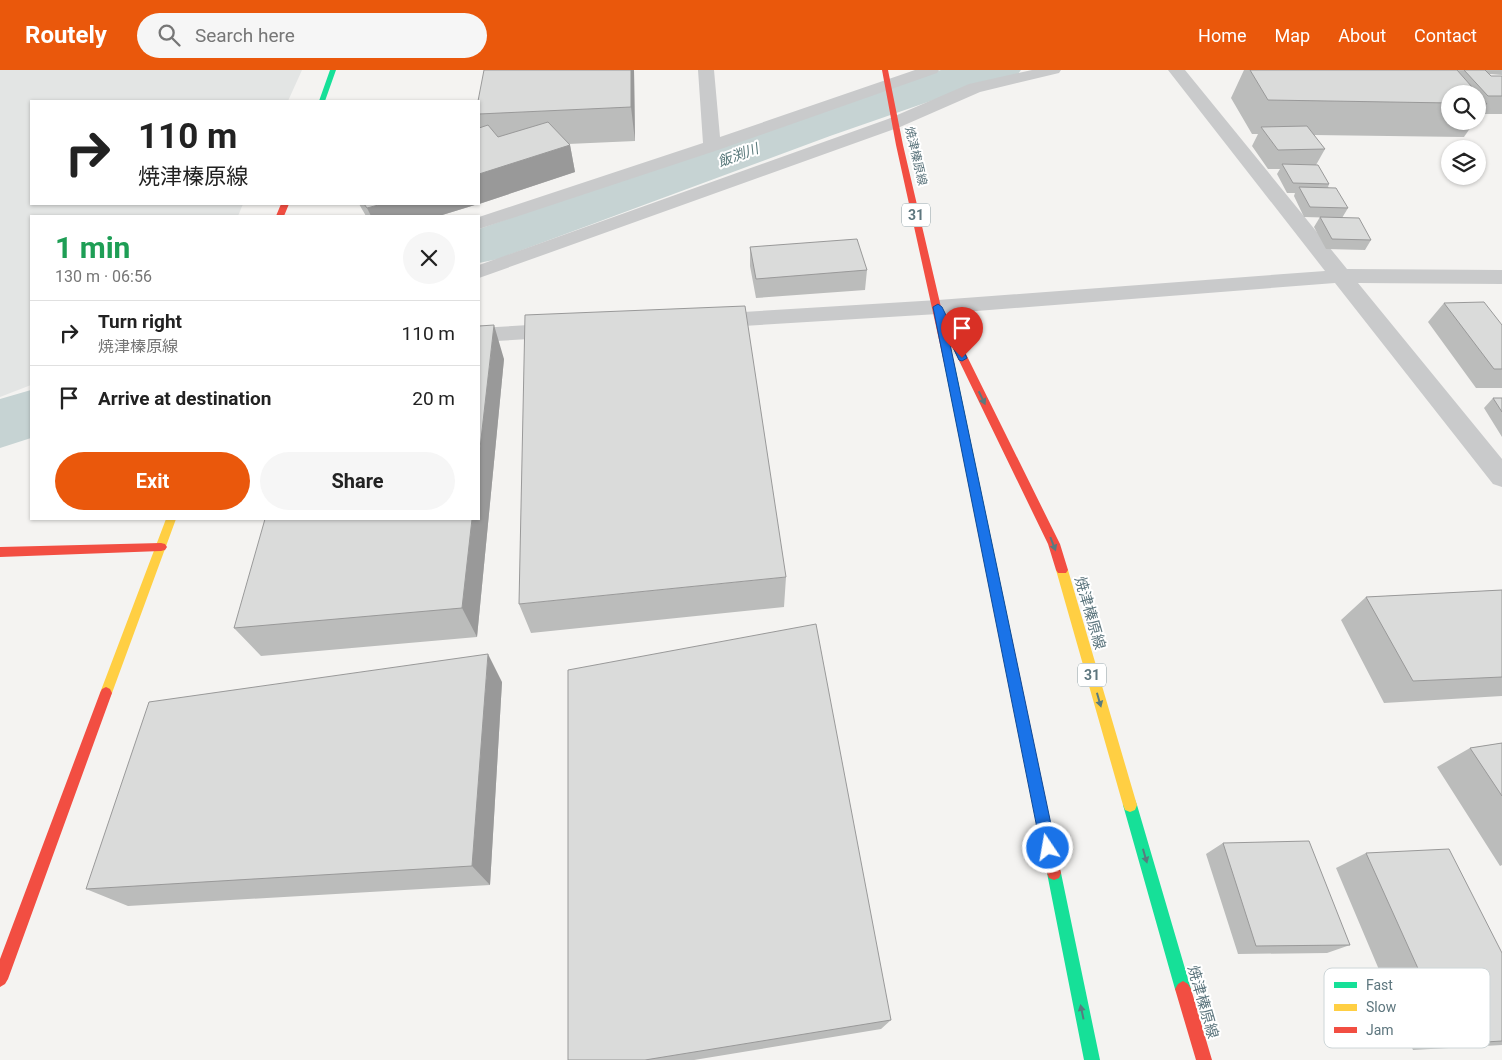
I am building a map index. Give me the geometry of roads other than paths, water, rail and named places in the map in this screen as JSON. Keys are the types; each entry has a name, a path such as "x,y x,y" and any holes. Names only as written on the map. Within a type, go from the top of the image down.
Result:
{"main road":[{"path":"322,100 333,70"},
{"name":"焼津榛原線","path":"887,77 894,123 938,307 1092,1060"},
{"name":"焼津榛原線","path":"938,307 1054,544 1204,1060"},
{"path":"0,979 171,520"},
{"path":"0,552 161,547"}],"street":[{"path":"706,70 712,146"},
{"path":"480,222 712,146 887,77 931,70"},
{"path":"480,272 894,123 975,88 1052,70"},
{"path":"1176,70 1502,477"},
{"path":"688,322 938,307 1342,276 1502,277"},
{"path":"480,335 578,329"}],"waterway":[{"name":"飯渕川","path":"480,247 813,126 934,85 999,70"},
{"name":"飯渕川","path":"0,424 30,413"}]}
